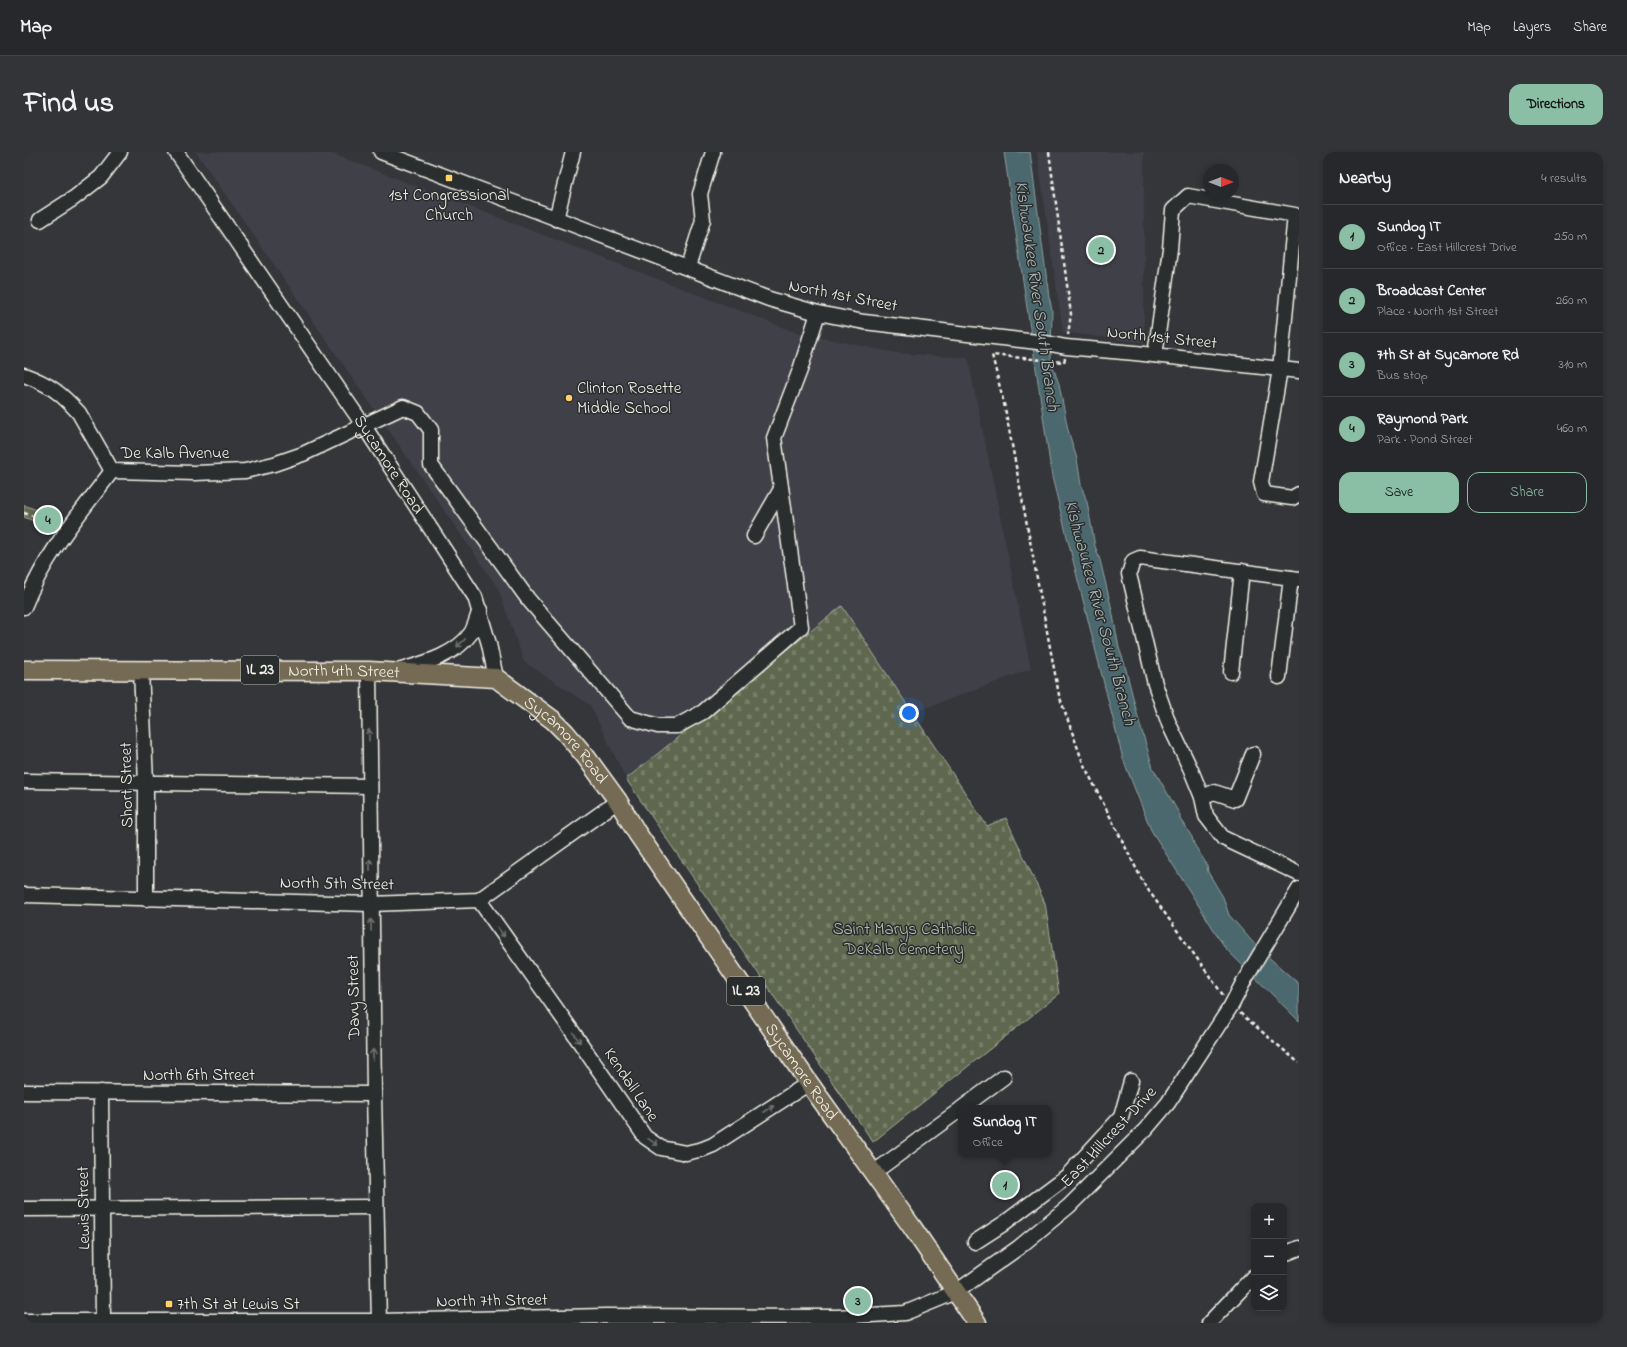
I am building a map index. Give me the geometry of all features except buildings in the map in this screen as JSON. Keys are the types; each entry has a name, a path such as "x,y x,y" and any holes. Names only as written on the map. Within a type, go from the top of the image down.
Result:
{"main road":[{"name":"North 4th Street","path":"24,670 369,671 496,678"},
{"name":"Sycamore Road","path":"496,678 553,720 586,757 618,801 637,833 809,1083 977,1323"}],"street":[{"path":"40,220 74,198 101,177 120,152"},
{"name":"Sycamore Road","path":"176,152 364,426 475,597 489,644 496,678"},
{"name":"North 1st Street","path":"381,152 769,299 818,313 864,322 1046,343 1066,347 1299,371"},
{"path":"556,219 573,152"},
{"path":"688,268 704,220 700,194 713,152"},
{"path":"1155,355 1174,210 1183,200 1188,196 1297,216 1292,317 1280,369 1261,482 1264,494 1292,498 1299,494"},
{"path":"754,536 781,489 774,438 800,370 818,313"},
{"name":"De Kalb Avenue","path":"24,375 52,387 79,413 112,471 195,473 245,471 274,464 303,454 403,407 418,413 431,430 431,465 528,599 630,718 658,726 677,726 703,712 801,627 781,489"},
{"path":"24,607 30,591 47,560 68,529 112,471"},
{"path":"1280,677 1295,578 1140,558 1133,561 1129,574 1160,698 1168,724 1191,770 1202,797 1206,816 1223,838 1299,874"},
{"path":"1232,672 1242,571"},
{"path":"394,672 432,660 456,648 472,633 480,610"},
{"name":"Short Street","path":"140,670 146,782 146,899"},
{"name":"Davy Street","path":"369,671 371,904 379,1322"},
{"path":"1202,797 1214,792 1235,799 1253,754"},
{"path":"24,781 370,786"},
{"path":"479,900 618,801"},
{"name":"East Hillcrest Drive","path":"956,1292 1018,1248 1063,1211 1125,1151 1168,1104 1232,1006 1244,982 1299,889"},
{"name":"North 5th Street","path":"24,895 371,904 479,900"},
{"name":"Kendall Lane","path":"479,900 645,1137 661,1148 686,1152 704,1150 809,1083"},
{"path":"966,1105 1004,1077"},
{"path":"975,1242 1003,1224 1067,1176 1121,1117 1131,1081"},
{"name":"North 6th Street","path":"24,1092 374,1094"},
{"name":"Lewis Street","path":"100,1092 103,1322"},
{"path":"873,1174 958,1111"},
{"path":"24,1209 376,1207"},
{"path":"1287,1253 1299,1248"},
{"path":"1209,1323 1251,1279"},
{"name":"North 7th Street","path":"24,1321 379,1322 837,1317 905,1313 956,1292"}],"path":[{"path":"1049,152 1071,314 1064,362 992,355 1005,408 1059,695 1083,763 1144,884 1232,1006 1299,1064"},
{"path":"24,513 68,529"}],"shaded area":[{"path":"196,152 328,152 795,332 896,353 968,358 1031,669 912,713 842,606 626,779 590,705 524,662 498,588"},
{"path":"1037,152 1144,152 1144,343 1063,332"}],"green space":[{"path":"24,505 72,524 65,534 24,517"},
{"name":"Saint Marys Catholic DeKalb Cemetery","path":"842,606 987,826 1006,818 1045,903 1059,994 873,1142 626,779"}],"water":[{"name":"Kishwaukee River South Branch","path":"1004,152 1030,152 1049,297 1052,309 1051,358 1059,384 1068,430 1077,459 1081,485 1087,502 1095,546 1100,560 1112,610 1119,648 1153,768 1180,815 1180,819 1192,837 1194,844 1207,865 1208,872 1223,897 1229,915 1257,947 1299,984 1299,1021 1226,949 1151,830 1123,759 1052,477"}],"place":[{"name":"1st Congressional Church","path":"449,178"},
{"name":"Broadcast Center","path":"1101,250"},
{"name":"Clinton Rosette Middle School","path":"569,398"},
{"name":"Raymond Park","path":"48,520"},
{"name":"Sundog IT","path":"1005,1185"},
{"name":"7th St at Sycamore Rd","path":"858,1301"},
{"name":"7th St at Lewis St","path":"169,1304"}]}
